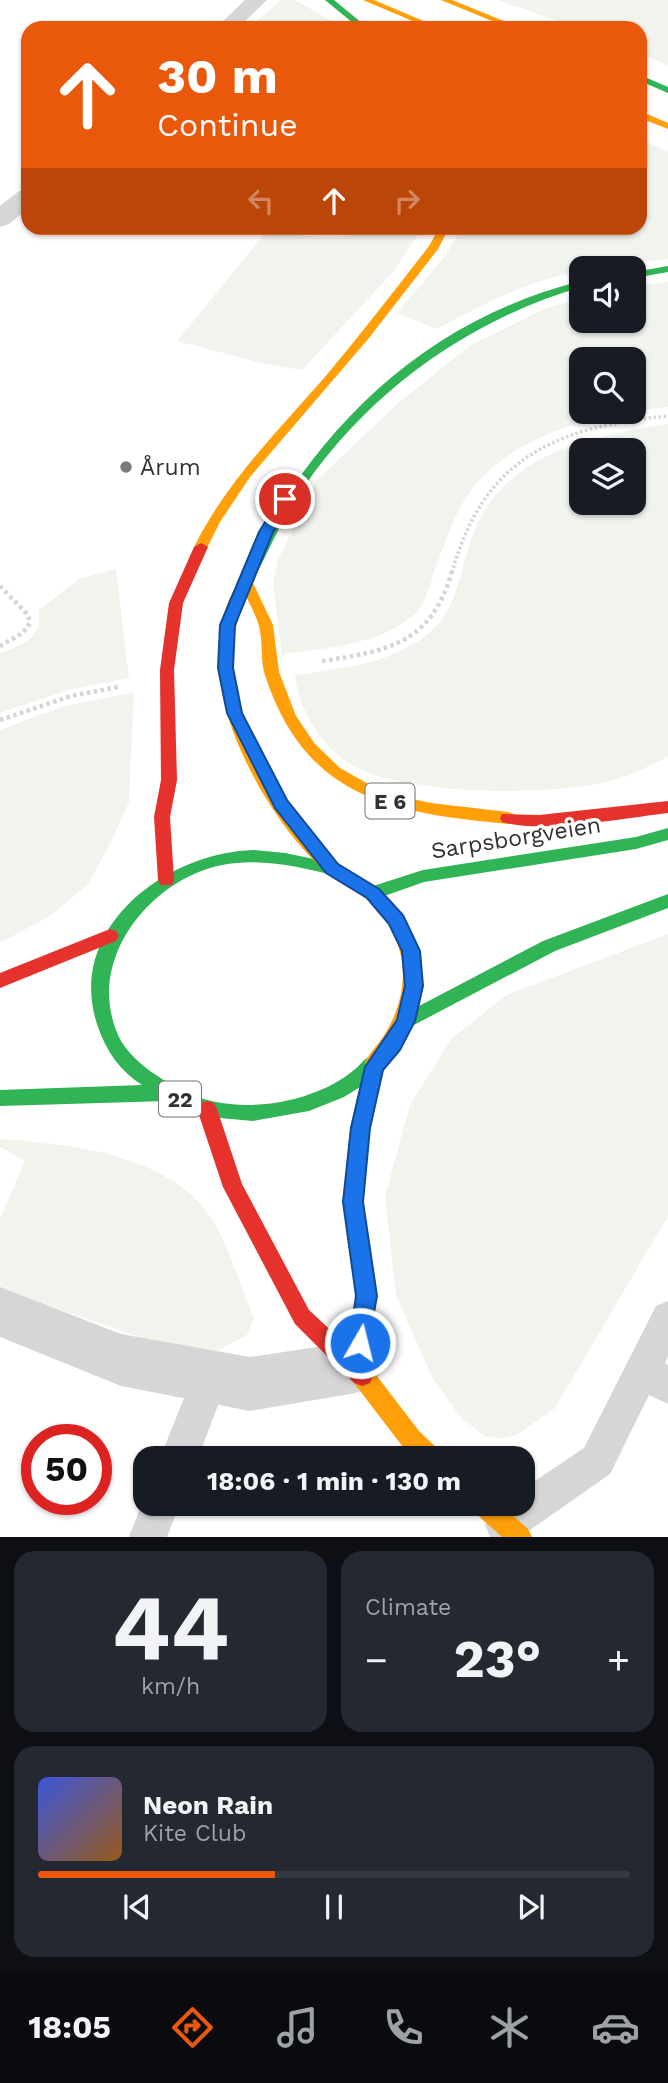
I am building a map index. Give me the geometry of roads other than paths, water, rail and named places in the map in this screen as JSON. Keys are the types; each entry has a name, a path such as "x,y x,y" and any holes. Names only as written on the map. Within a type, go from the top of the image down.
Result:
{"main road":[{"path":"329,0 356,21"},
{"path":"367,0 419,21"},
{"path":"445,0 499,21"},
{"path":"647,81 668,90"},
{"path":"647,117 668,126"},
{"path":"166,880 162,817 169,780 167,670 176,603 210,526 262,456 342,364 434,247 440,235"},
{"path":"646,273 668,270"},
{"path":"332,869 281,804 234,713 225,668 228,625 245,581 266,532 295,482 341,429 394,382 460,335 521,303 569,288"},
{"name":"E 6","path":"245,581 266,625 272,677 286,710 308,746 333,772 384,800 444,813 539,821 668,807"},
{"name":"Sarpsborgveien","path":"373,893 423,876 636,843 668,834"},
{"name":"22","path":"248,855 291,857 332,869 373,893 396,920 411,951 414,986 406,1021 393,1045 374,1067 340,1091 298,1108 253,1114 207,1109 165,1093 125,1062 102,1022 97,978 110,936 134,905 166,880 205,863 248,855"},
{"path":"406,1021 550,946 668,901"},
{"path":"0,981 110,936"},
{"path":"356,1367 366,1296 353,1202 360,1128 374,1067"},
{"name":"22","path":"0,1098 51,1094 165,1093"},
{"path":"207,1109 233,1187 302,1317 356,1367 418,1446"}],"street":[{"path":"234,21 257,0"},
{"path":"0,219 21,202"},
{"path":"0,1312 121,1360 250,1384 356,1367"}],"lane":[{"path":"502,1522 597,1461 655,1378 668,1318"},
{"path":"184,1446 211,1377"},
{"path":"148,1537 157,1516"}],"place":[{"name":"Årum","path":"126,467"}]}
